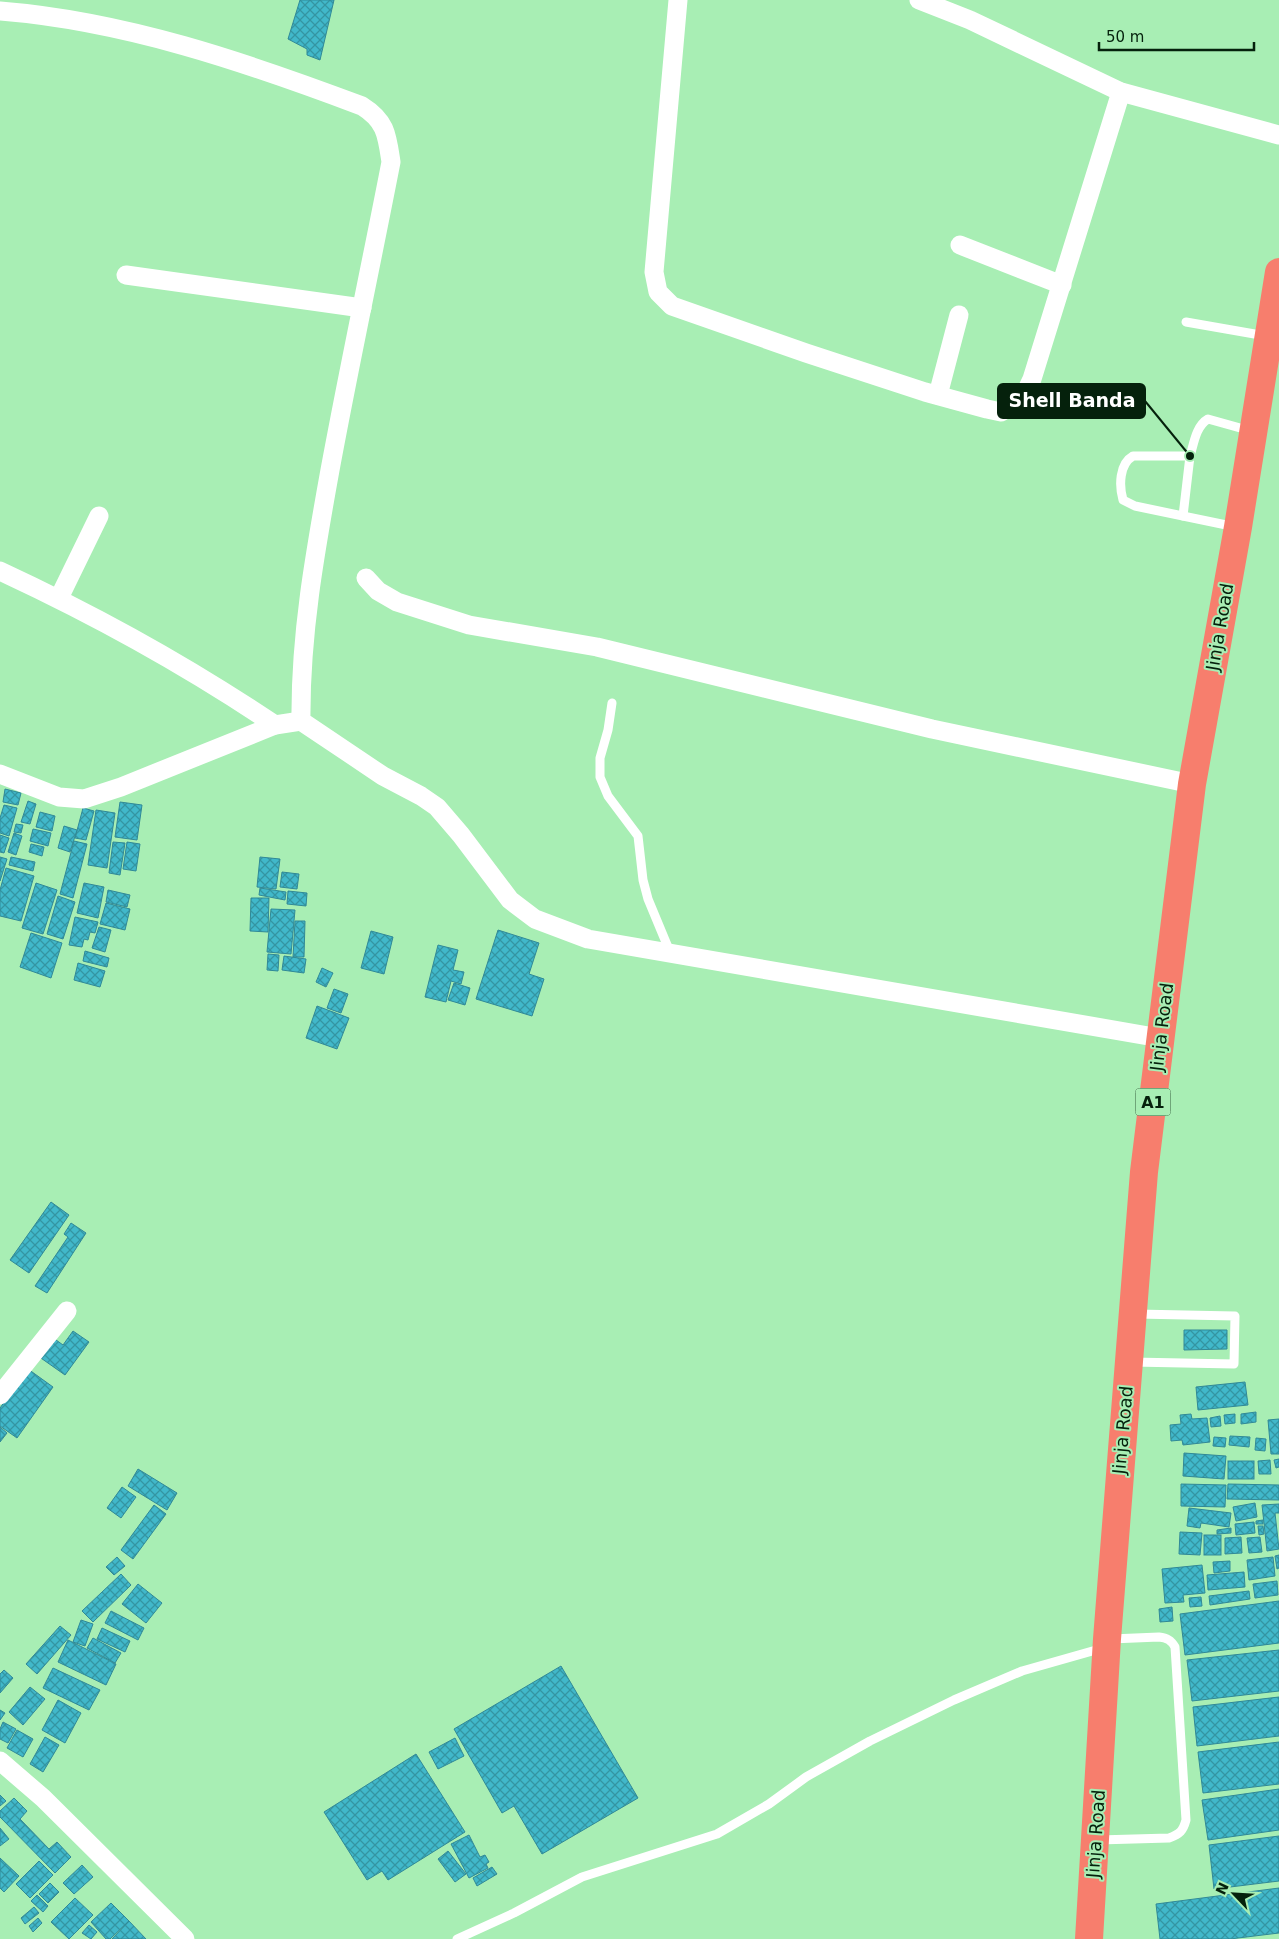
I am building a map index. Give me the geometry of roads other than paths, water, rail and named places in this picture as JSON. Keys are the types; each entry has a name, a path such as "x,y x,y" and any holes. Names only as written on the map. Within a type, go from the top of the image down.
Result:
{"highway":[{"name":"Jinja Road","path":"1088,1939 1096,1840 1106,1643 1144,1172 1192,784 1238,527 1279,272"}],"street":[{"path":"36,14 49,0"},
{"path":"678,0 654,272 658,292 672,306 694,315 938,395 1001,412 1022,400 1032,379 1121,92"},
{"path":"919,0 940,6 1121,92 1279,135"},
{"path":"0,11 36,14 110,26 180,45 270,72 362,106 373,112 383,123 391,162 343,397 313,564 304,646 301,721"},
{"path":"960,245 1062,285"},
{"path":"126,275 362,308"},
{"path":"938,395 959,315"},
{"path":"59,598 99,516"},
{"path":"0,571 59,598 158,651 275,725"},
{"path":"366,578 378,591 397,602 469,625 597,647 923,726 1192,784"},
{"path":"0,774 59,797 84,799 121,787 275,725 301,721 383,776 421,796 437,807 461,835 510,900 535,919 588,940 1160,1038"},
{"path":"0,1395 67,1311"},
{"path":"0,1760 43,1798 185,1939"}],"lane":[{"path":"1186,322 1269,336"},
{"path":"1183,516 1190,456 1199,428 1203,422 1208,419 1254,432"},
{"path":"1190,456 1133,456 1127,459 1124,465 1120,488 1123,500 1135,506 1238,527"},
{"path":"612,703 608,730 600,758 600,777 608,796 638,836 643,880 648,898 671,955"},
{"path":"1129,1362 1234,1364 1235,1316 1133,1313"},
{"path":"457,1939 514,1913 582,1877 717,1834 769,1804 806,1777 870,1741 954,1700 1022,1671 1106,1643 1159,1636 1166,1638 1175,1647 1186,1820 1183,1830 1178,1835 1169,1838 1096,1840"}],"place":[{"name":"Shell Banda","path":"1190,456"}]}
